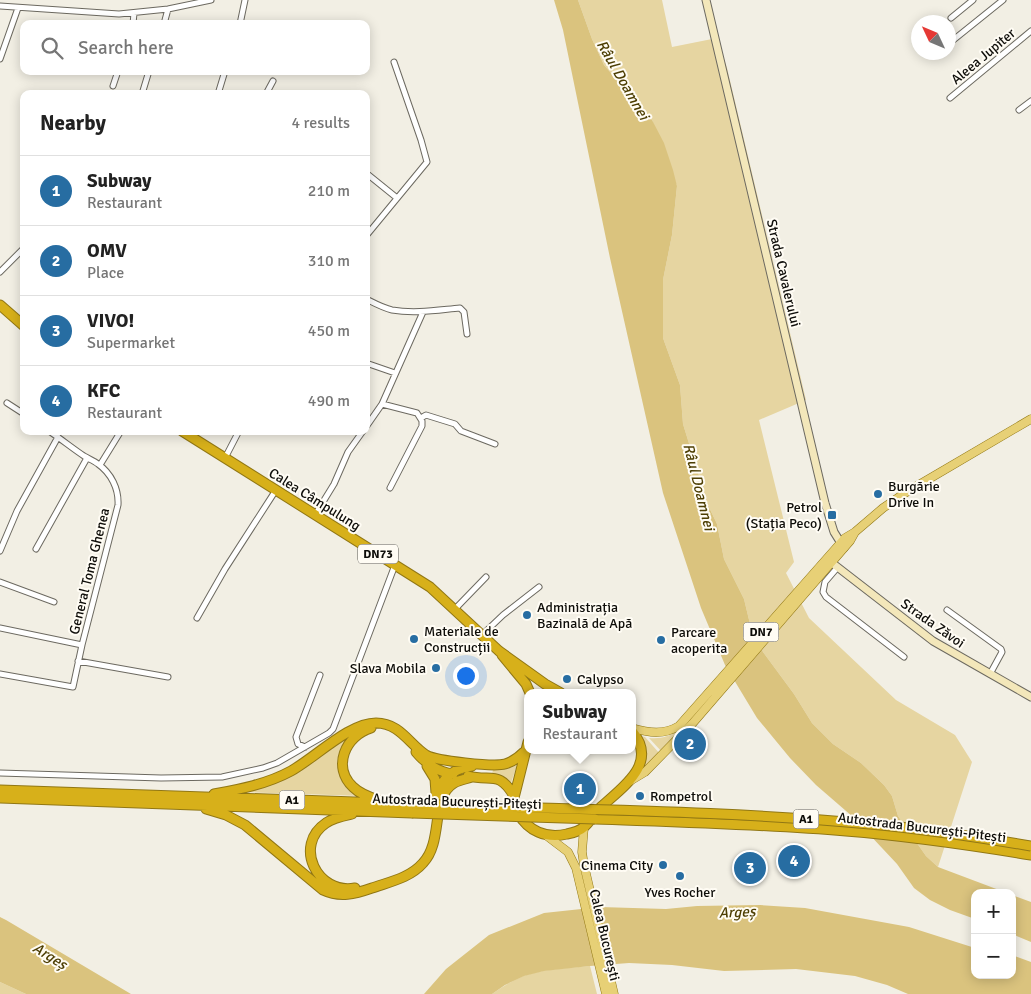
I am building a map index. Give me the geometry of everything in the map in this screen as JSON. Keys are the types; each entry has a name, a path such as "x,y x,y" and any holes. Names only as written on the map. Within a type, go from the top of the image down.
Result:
{"highway":[{"path":"0,305 20,322"},
{"name":"Calea Câmpulung","path":"188,435 430,587 499,651 554,689"},
{"name":"Calea Câmpulung","path":"499,651 528,689"},
{"path":"198,801 280,776 314,757 353,729 371,723 381,723 398,730 430,757 485,765"},
{"path":"363,811 325,823 313,840 311,858 313,866 321,878 335,887 346,889 360,887 400,874 416,864 425,854 430,844 436,794 433,774 399,736 385,729 368,729 351,739 344,750 342,766 345,777 357,791 385,803"},
{"name":"DN7","path":"584,827 600,807 630,781 638,768 641,755 636,736"},
{"path":"436,794 441,784 450,774 465,767 503,765 524,752"},
{"path":"514,796 524,752"},
{"path":"422,760 439,771 472,777 492,778 507,784 514,796 517,812 520,817 534,830 546,836 560,836 584,827"},
{"path":"198,801 245,825 323,890 334,894 349,894 400,879 419,867 432,849 437,831 440,803 444,792 453,784 472,777"},
{"name":"Autostrada București-Pitești","path":"0,790 363,811 412,808 732,815 833,821 926,830 1031,846"},
{"name":"Autostrada București-Pitești","path":"0,798 385,803 412,808 817,829 928,839 1031,855"}],"main road":[{"name":"Strada Cavalerului","path":"706,0 825,503 834,532 842,546"},
{"name":"DN7","path":"630,781 645,772 654,763 816,576 831,563 845,538 905,492 1031,419"},
{"name":"Strada Zăvoi","path":"831,563 933,641 1031,697"},
{"name":"DN7","path":"636,730 653,733 666,732 676,728 714,693"},
{"name":"Calea București","path":"584,827 582,876 606,994"},
{"name":"Calea București","path":"546,836 568,852 582,876 614,994"}],"street":[{"path":"0,6 102,14 134,13 211,0"},
{"path":"241,20 246,0"},
{"path":"954,15 972,0"},
{"path":"956,38 1003,0"},
{"path":"0,59 18,8"},
{"path":"165,20 168,8"},
{"path":"133,20 134,13"},
{"name":"Aleea Jupiter","path":"950,98 1031,30"},
{"path":"370,231 427,162 394,62"},
{"path":"113,86 117,75"},
{"path":"143,90 148,75"},
{"path":"219,90 224,75"},
{"path":"268,90 273,81"},
{"path":"1019,110 1031,101"},
{"path":"370,176 397,198"},
{"path":"0,272 20,252"},
{"path":"370,301 391,310 423,312 462,308 467,334"},
{"path":"370,421 382,404 423,312"},
{"path":"370,364 395,373"},
{"path":"7,403 20,411"},
{"path":"382,404 417,413 421,418 422,426 390,488"},
{"path":"421,418 426,415 455,424 461,431 495,444"},
{"path":"55,435 86,458 100,465 119,435"},
{"path":"225,458 237,435"},
{"path":"315,515 334,484 348,452 360,435"},
{"path":"0,551 17,511 58,437"},
{"path":"36,549 86,458"},
{"name":"General Toma Ghenea","path":"0,674 73,688 119,494 100,465"},
{"path":"197,618 225,569 276,490"},
{"path":"831,563 823,592 826,597 904,657"},
{"path":"0,773 161,778 222,777 263,768 291,756 329,733 333,728 395,565"},
{"path":"455,609 486,577"},
{"path":"0,582 54,602"},
{"path":"482,635 507,611 539,587"},
{"path":"947,610 1001,650 1001,654 990,674"},
{"path":"0,628 82,645"},
{"path":"78,661 168,677"},
{"path":"306,747 298,744 296,737 320,675"}],"shaded area":[{"path":"578,0 662,0 672,47 717,38 727,68 806,400 759,420 794,562 786,573 809,618 896,700 955,735 972,762 938,867 926,856 898,816 892,796 884,785 861,763 833,744 812,723 794,694 763,652 750,624 744,599 724,559 717,524 708,505 683,424 680,385 663,338 663,280 672,235 677,186 652,120 604,65"},
{"path":"697,713 662,752 649,738 671,735"},
{"path":"357,729 340,766 362,796 240,792 260,785"},
{"path":"641,736 645,737 660,754 643,771 646,754"},
{"path":"517,765 511,783 502,775 492,774 493,770 508,769"},
{"path":"590,966 597,994 492,994 523,976 556,969"},
{"path":"0,982 26,994 0,994"}],"water":[{"name":"Râul Doamnei","path":"554,0 578,0 604,65 652,120 664,143 673,170 677,186 672,235 663,280 663,338 680,385 683,424 708,505 717,524 724,559 744,599 750,624 763,652 794,694 812,723 833,744 861,763 884,785 892,796 898,816 926,856 938,867 996,889 971,889 971,918 930,900 914,888 897,864 853,817 816,785 790,758 757,718 725,665 701,608 663,493 610,258 563,30"},
{"path":"1016,896 1031,902 1031,942 1016,936"},
{"name":"Argeș","path":"760,905 805,908 909,927 971,947 971,979 1016,979 1016,956 1031,962 1031,994 908,994 887,985 855,976 796,969 724,971 672,965 629,963 544,971 524,976 492,994 424,994 446,969 489,935 544,913 600,907 666,909 697,906"},
{"name":"Argeș","path":"0,917 131,994 26,994 0,982"}],"place":[{"name":"Burgărie Drive In","path":"878,494"},
{"name":"Petrol (Stația Peco)","path":"832,515"},
{"name":"Administrația Bazinală de Apă","path":"527,615"},
{"name":"Materiale de Construcții","path":"414,639"},
{"name":"Parcare acoperita","path":"661,640"},
{"name":"Slava Mobila","path":"436,668"},
{"name":"Calypso","path":"567,679"},
{"name":"OMV","path":"690,744"},
{"name":"Subway","path":"580,789"},
{"name":"Rompetrol","path":"640,796"},
{"name":"KFC","path":"794,861"},
{"name":"Cinema City","path":"663,865"},
{"name":"VIVO!","path":"750,868"},
{"name":"Yves Rocher","path":"680,876"}]}
